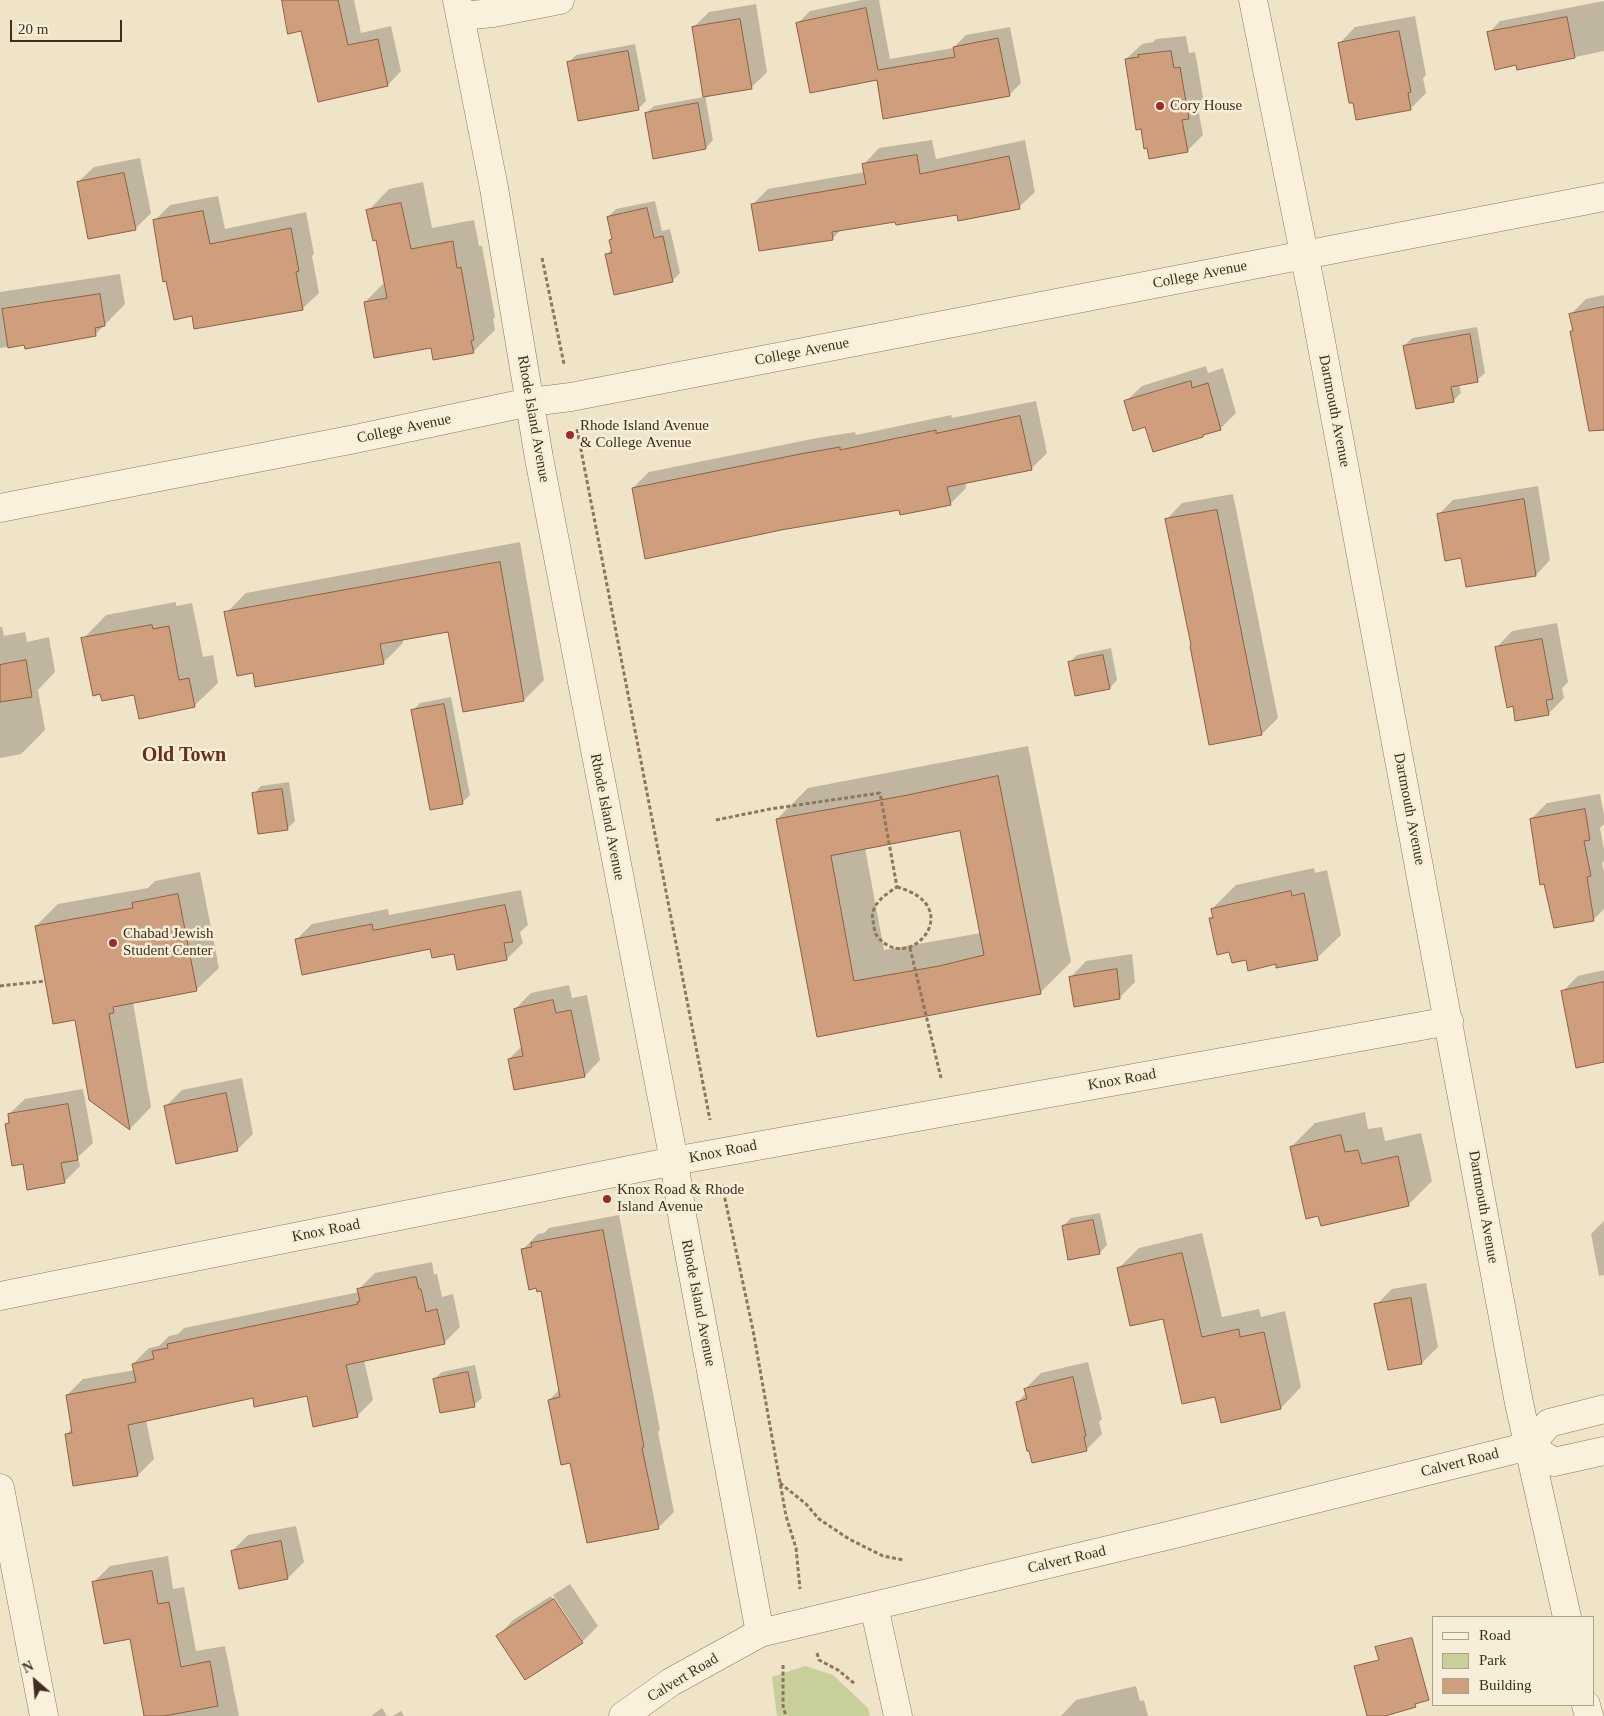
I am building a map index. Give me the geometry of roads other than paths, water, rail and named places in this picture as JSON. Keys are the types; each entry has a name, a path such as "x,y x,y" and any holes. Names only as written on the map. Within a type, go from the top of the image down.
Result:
{"street":[{"path":"459,8 493,13 560,0"},
{"name":"Dartmouth Avenue","path":"1253,0 1304,255 1449,1021 1519,1403 1567,1616"},
{"name":"Rhode Island Avenue","path":"459,8 494,188 544,487 674,1161 685,1230 760,1633"},
{"name":"College Avenue","path":"0,508 355,439 530,402 571,396 1604,196"},
{"name":"Knox Road","path":"0,1296 674,1161 1449,1021"},
{"path":"1604,1409 1549,1423 1529,1446 1554,1462 1604,1450"},
{"name":"Calvert Road","path":"623,1716 671,1682 760,1633 1179,1533 1529,1446"},
{"path":"0,1488 44,1716"},
{"path":"874,1606 898,1716"}],"place":[{"name":"Cory House","path":"1160,106"},
{"name":"Rhode Island Avenue & College Avenue","path":"570,435"},
{"name":"Chabad Jewish Student Center","path":"113,943"},
{"name":"Knox Road & Rhode Island Avenue","path":"607,1199"}],"district":[{"name":"Old Town","path":"184,756"}]}
